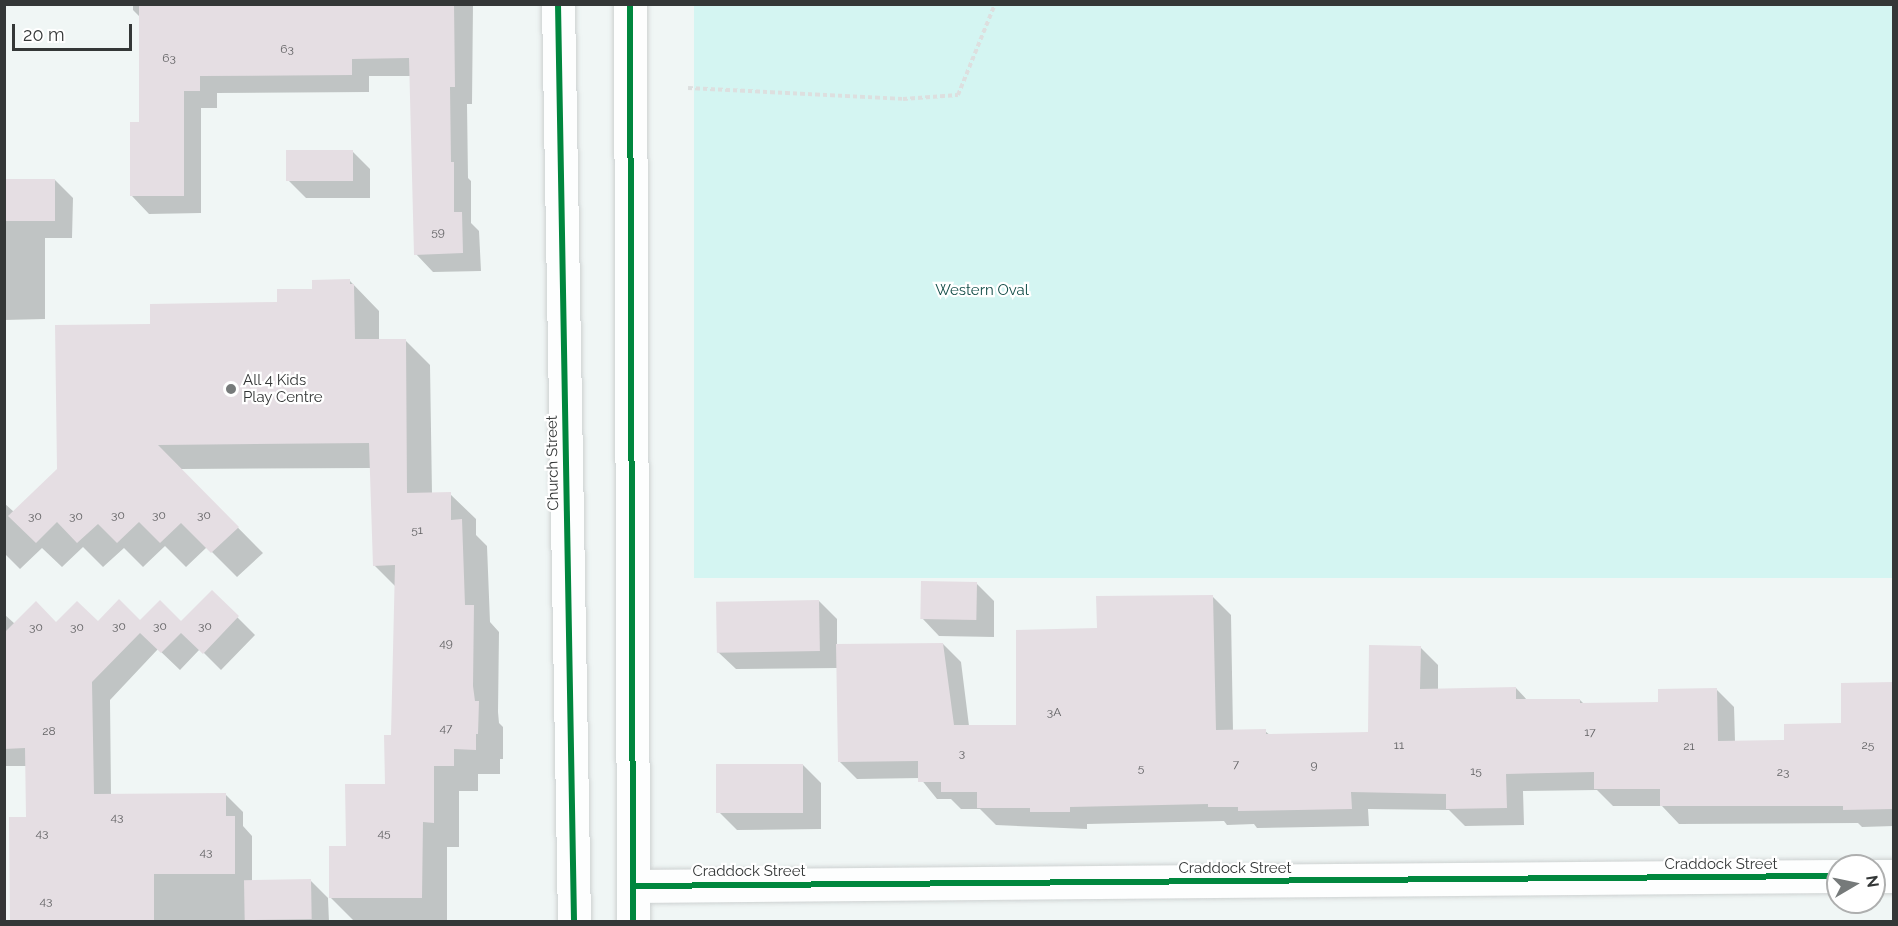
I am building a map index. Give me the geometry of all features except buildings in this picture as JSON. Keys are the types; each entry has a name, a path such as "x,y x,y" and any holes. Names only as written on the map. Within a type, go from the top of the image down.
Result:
{"main road":[{"name":"Church Street","path":"558,4 574,921"},
{"path":"630,4 633,921"},
{"name":"Craddock Street","path":"633,886 1826,876"}],"path":[{"path":"688,88 903,99 958,95 995,4"}],"green space":[{"name":"Western Oval","path":"694,5 1893,5 1893,578 694,578"}],"cycle path":[{"path":"558,4 574,922"},
{"path":"630,4 633,922"},
{"path":"633,886 1826,876"}],"place":[{"name":"All 4 Kids Play Centre","path":"231,389"}]}
